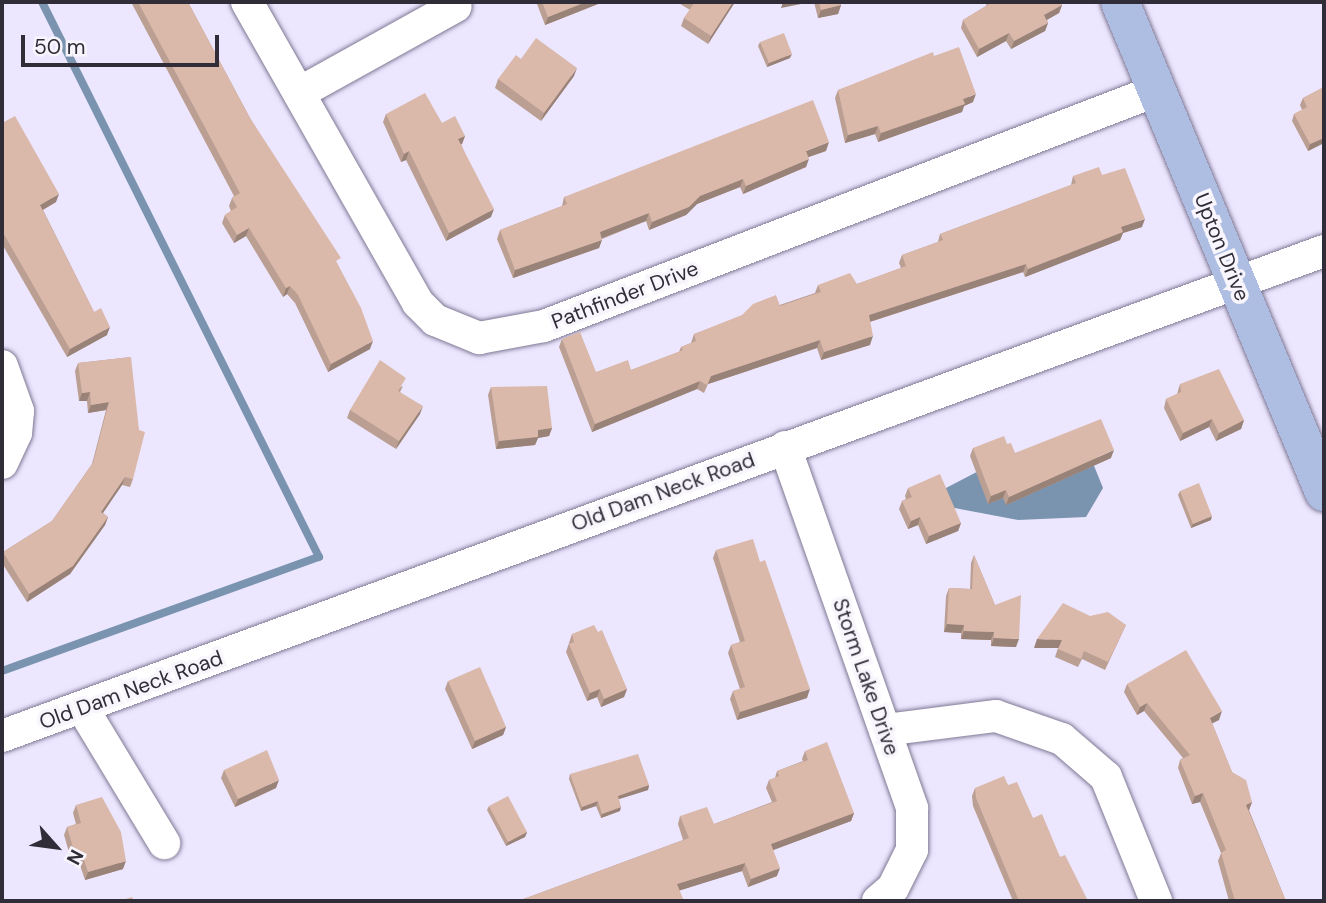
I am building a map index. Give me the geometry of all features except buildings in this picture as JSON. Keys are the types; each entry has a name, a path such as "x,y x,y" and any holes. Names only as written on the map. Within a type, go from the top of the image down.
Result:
{"main road":[{"name":"Upton Drive","path":"1120,2 1324,492"}],"street":[{"name":"Pathfinder Drive","path":"247,2 418,303 435,320 479,338 544,326 1158,90"},
{"path":"299,93 456,6"},
{"name":"Old Dam Neck Road","path":"2,736 83,709 785,447 1324,251"},
{"path":"2,366 18,411 16,433 2,463"},
{"name":"Storm Lake Drive","path":"785,447 912,808 915,832 904,872 878,901"},
{"path":"83,709 164,843"},
{"path":"885,730 996,716 1062,738 1106,777 1156,901"}],"water":[{"path":"1090,456 1103,488 1086,517 1018,520 944,506 946,488 994,463"}],"waterway":[{"path":"2,671 319,557 42,2"}]}
